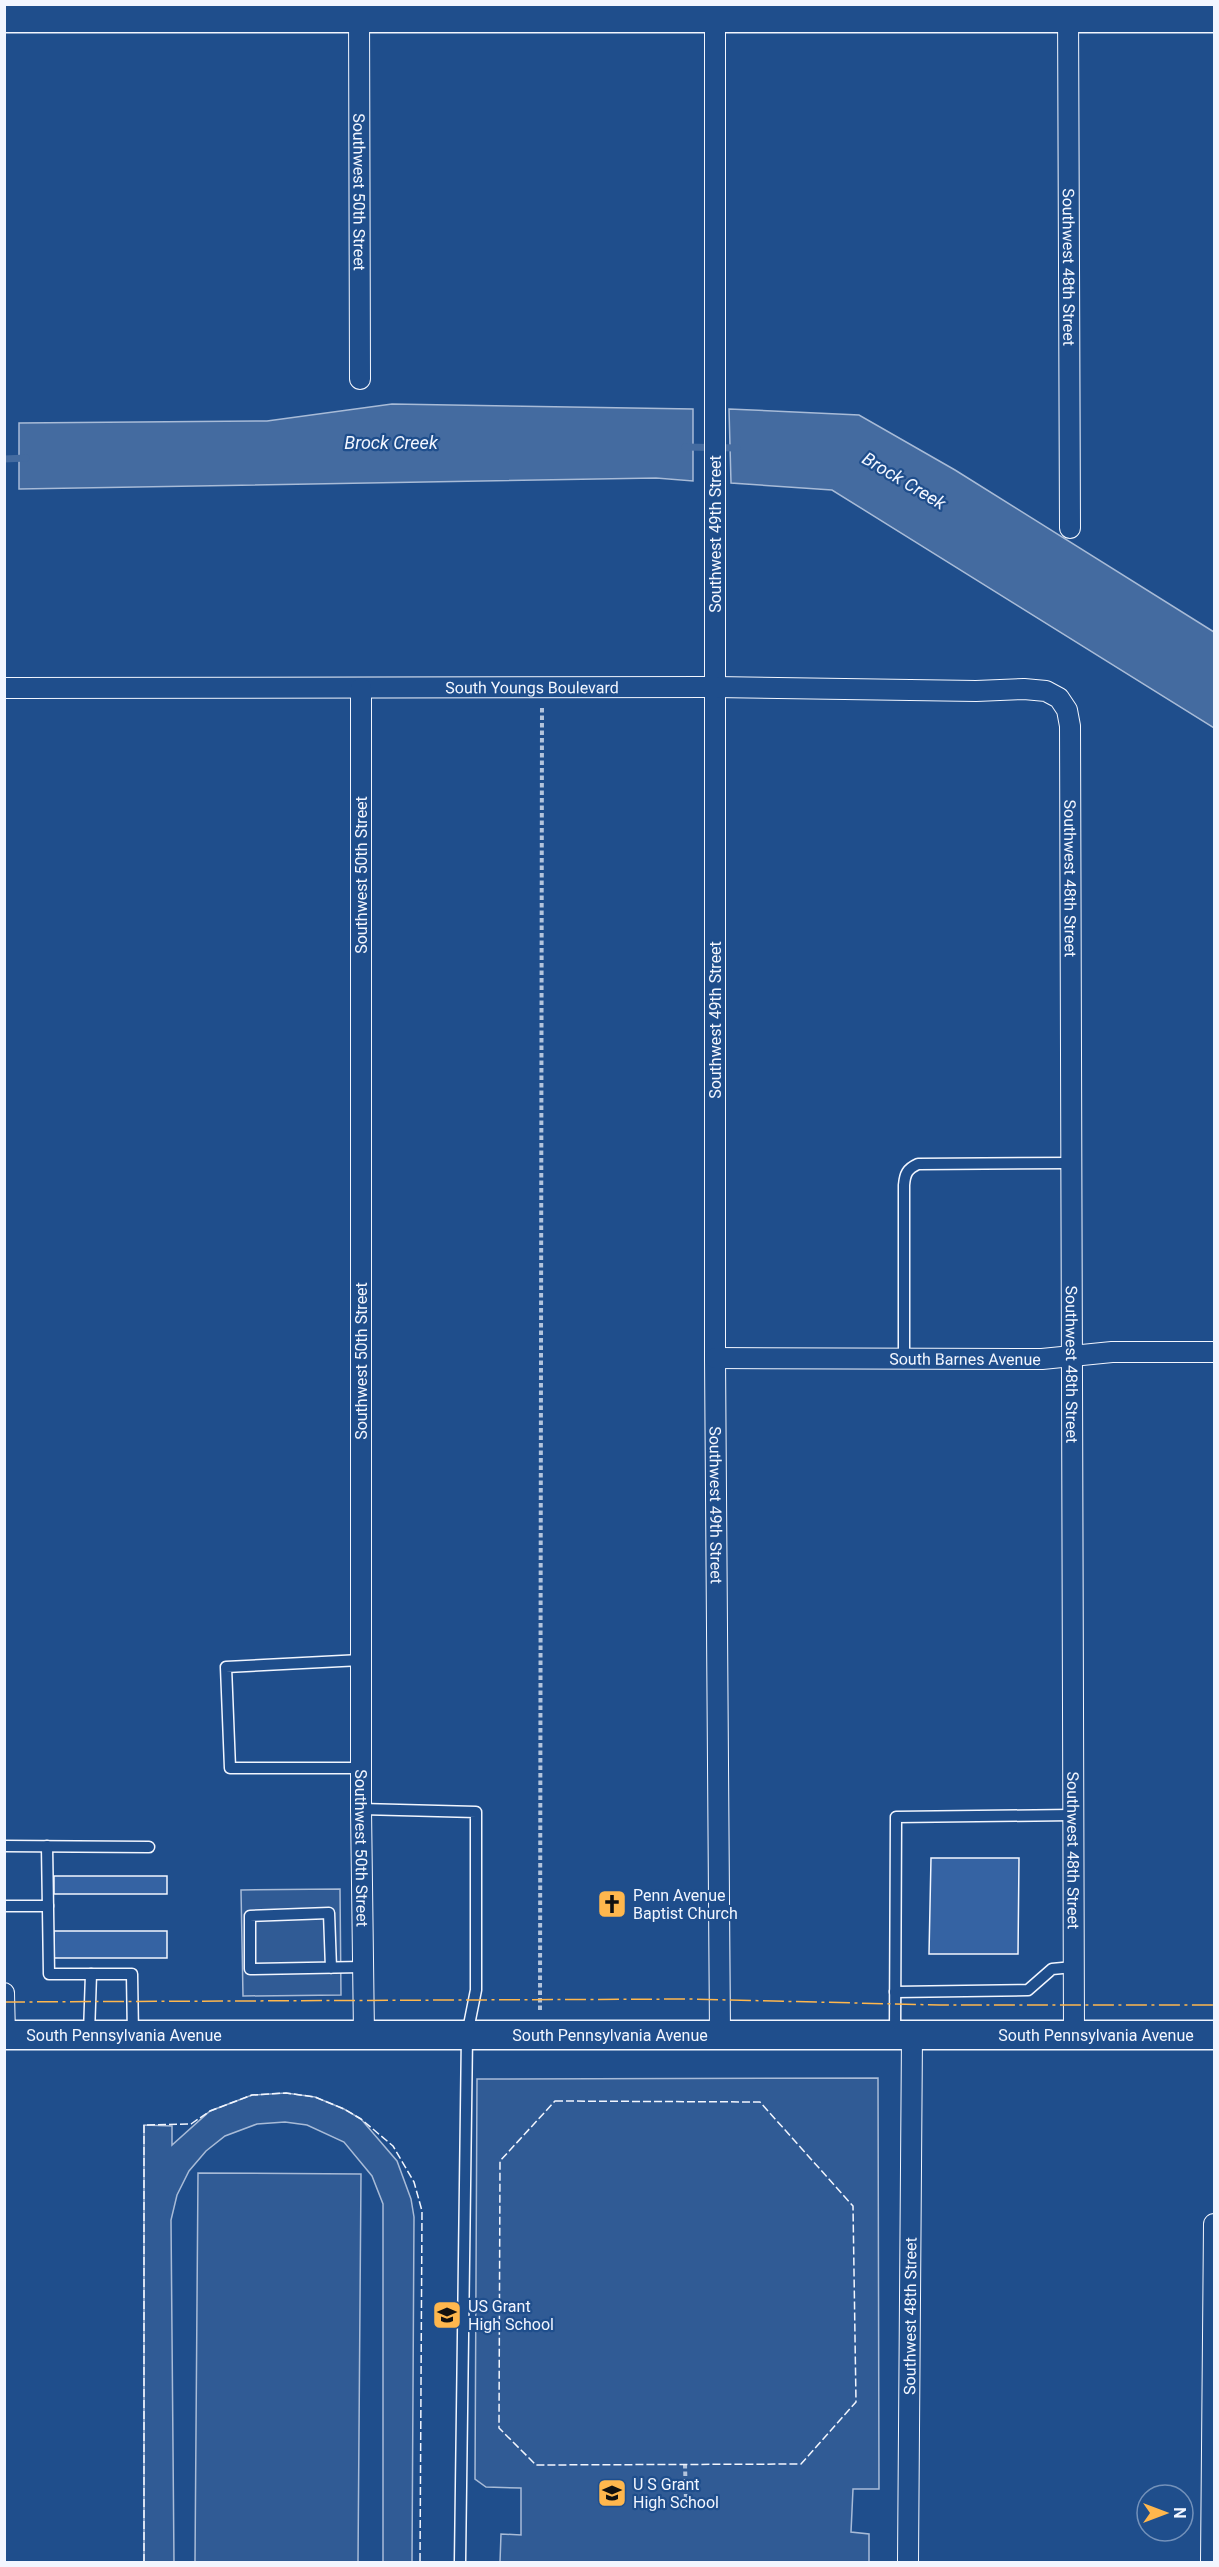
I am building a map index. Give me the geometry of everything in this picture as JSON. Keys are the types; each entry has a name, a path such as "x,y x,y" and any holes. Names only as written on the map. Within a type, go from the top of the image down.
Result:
{"street":[{"path":"4,18 359,11 1068,11 1215,18"},
{"name":"Southwest 50th Street","path":"359,11 360,379"},
{"name":"Southwest 49th Street","path":"715,11 715,1358 720,2035"},
{"name":"Southwest 48th Street","path":"1068,11 1070,528"},
{"name":"South Youngs Boulevard","path":"4,688 715,687 976,691 1024,689 1046,691 1059,698"},
{"name":"Southwest 50th Street","path":"361,688 361,1809 364,2034"},
{"name":"Southwest 48th Street","path":"1059,698 1067,710 1070,726 1074,2034"},
{"name":"South Barnes Avenue","path":"715,1358 1042,1359 1112,1352 1215,1352"},
{"path":"4,1993 5,2035"},
{"name":"South Pennsylvania Avenue","path":"5,2035 1215,2034"},
{"name":"Southwest 48th Street","path":"903,2035 908,2562"},
{"path":"1211,2562 1215,2224"}],"lane":[{"path":"904,1359 904,1185 905,1175 910,1168 918,1164 1071,1163"},
{"path":"361,1660 226,1667 230,1768 361,1768"},
{"path":"361,1809 476,1812 476,1990 467,2034 460,2562"},
{"path":"903,2035 895,1992 896,1817 1072,1815"},
{"path":"4,1846 149,1847"},
{"path":"47,1846 49,1974 132,1974 133,2035"},
{"path":"4,1906 48,1906"},
{"path":"332,1968 329,1913 250,1916 250,1969 332,1968 362,1966"},
{"path":"895,1992 1028,1990 1052,1969 1073,1966"},
{"path":"89,2035 91,1974"}],"path":[{"path":"540,2034 542,688"},
{"path":"685,2464 686,2501"}],"shaded area":[{"path":"340,1889 341,1995 243,1996 241,1890"},
{"path":"878,2078 879,2489 853,2489 851,2532 869,2534 869,2562 500,2562 501,2534 521,2535 521,2488 486,2487 475,2479 477,2079"},
{"path":"286,2093 315,2097 361,2119 397,2161 411,2199 414,2217 412,2562 383,2562 383,2204 372,2176 344,2142 307,2125 285,2122 257,2124 225,2136 206,2151 189,2171 177,2195 171,2220 174,2562 144,2562 144,2125 172,2126 172,2145 210,2111 252,2095"},
{"path":"198,2173 361,2174 358,2562 195,2562"}],"water":[{"name":"Brock Creek","path":"392,404 693,409 693,481 656,478 19,489 19,423 267,421"},
{"name":"Brock Creek","path":"729,409 859,415 955,470 1214,632 1214,728 832,490 731,483"}],"building":[{"path":"931,1858 1019,1858 1018,1954 929,1954"},
{"path":"54,1876 167,1876 167,1894 54,1894"},
{"path":"54,1931 167,1931 167,1958 54,1958"}],"waterway":[{"name":"Brock Creek","path":"685,447 737,448"},
{"name":"Brock Creek","path":"4,459 26,458"}],"fence":[{"path":"144,2562 144,2125 191,2124 210,2111 252,2095 286,2093 315,2097 361,2119 393,2146 414,2182 422,2211 420,2562"},
{"path":"555,2101 760,2102 853,2206 856,2402 801,2464 536,2465 499,2428 500,2161 555,2101"}],"power":[{"path":"4,2002 689,1999 939,2005 1214,2005"}],"place":[{"name":"Penn Avenue Baptist Church","path":"612,1904"},
{"name":"US Grant High School","path":"447,2315"},
{"name":"U S Grant High School","path":"612,2493"}]}
